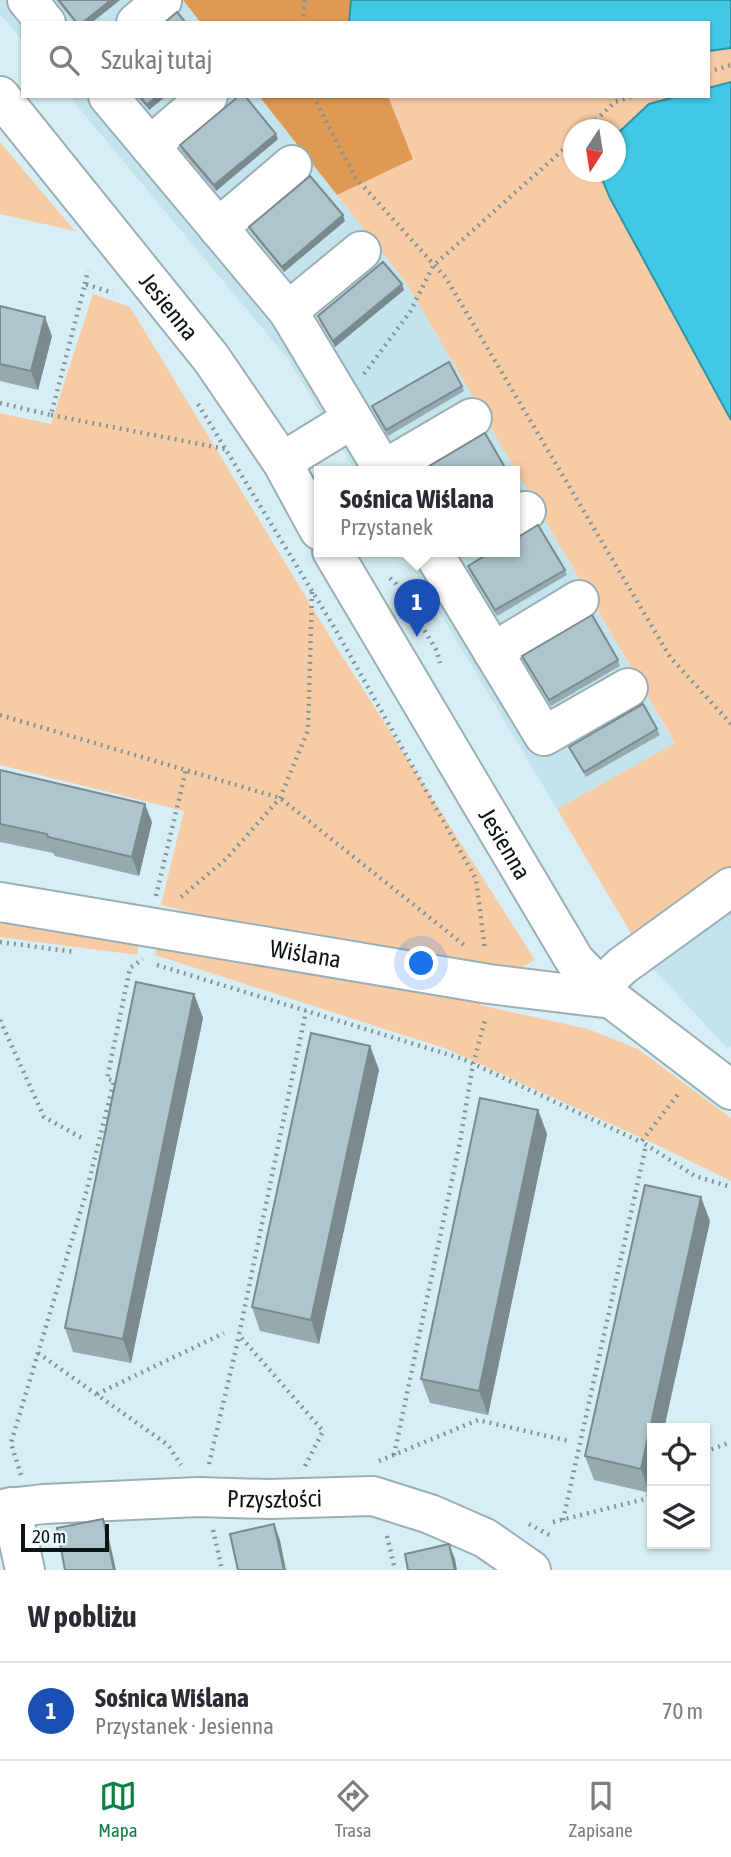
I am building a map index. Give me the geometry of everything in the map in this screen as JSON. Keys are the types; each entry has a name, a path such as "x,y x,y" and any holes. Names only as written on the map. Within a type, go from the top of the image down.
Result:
{"street":[{"path":"27,0 44,21"},
{"name":"Jesienna","path":"0,96 211,358 282,462 314,521"},
{"path":"110,98 288,311 382,466"},
{"path":"150,146 206,98"},
{"path":"218,228 292,164"},
{"path":"288,311 361,251"},
{"path":"282,462 348,411"},
{"path":"391,466 472,418"},
{"name":"Jesienna","path":"336,557 575,961 606,993 731,1090"},
{"path":"443,557 493,652 544,736 628,688"},
{"path":"493,652 579,600"},
{"path":"606,993 622,966 731,887"},
{"name":"Wiślana","path":"0,902 146,945 489,984 606,993"},
{"name":"Przyszłości","path":"18,1507 198,1497 268,1499 373,1496 430,1514 485,1538 531,1570"},
{"path":"18,1507 25,1570"}],"path":[{"path":"302,21 305,0"},
{"path":"710,71 731,65"},
{"path":"314,98 355,177 446,278 670,657 731,724"},
{"path":"597,119 615,102 627,98"},
{"path":"348,411 410,312 433,266 563,149"},
{"path":"51,415 88,270"},
{"path":"85,284 122,295"},
{"path":"0,403 226,449"},
{"path":"198,403 312,591 476,879 489,984 487,1013 473,1064 460,1142 394,1455"},
{"path":"18,1507 46,1484 23,1480 11,1443 86,1193 114,1081 107,1079 130,968 164,912 226,859 281,797 308,730 312,591"},
{"path":"0,715 281,797 465,945"},
{"path":"146,945 186,770"},
{"path":"0,942 78,952"},
{"path":"146,945 306,1011 473,1064 643,1143 695,1175 731,1186"},
{"path":"208,1470 239,1335 306,1011"},
{"path":"0,1020 44,1117 82,1138"},
{"path":"563,1520 643,1143 682,1090"},
{"path":"97,1394 224,1333"},
{"path":"239,1335 323,1432 305,1467"},
{"path":"38,1353 168,1445 183,1469"},
{"path":"379,1461 478,1420 569,1441"},
{"path":"710,1450 731,1442"},
{"path":"553,1522 647,1497"},
{"path":"212,1522 222,1570"},
{"path":"387,1534 395,1570"}],"shaded area":[{"path":"0,0 183,0 199,21 21,21 21,39 0,14"},
{"path":"183,0 351,0 349,21 199,21"},
{"path":"731,48 731,82 710,87 710,51"},
{"path":"71,98 261,98 407,284 513,466 352,466 288,359"},
{"path":"261,98 389,98 413,159 337,195"},
{"path":"389,98 671,98 649,104 626,126 626,119 563,119 563,182 604,182 610,198 731,420 731,912 650,965 557,809 675,743 520,478 520,466 513,466 407,284 337,195 413,159"},
{"path":"0,142 75,231 0,214"},
{"path":"93,294 130,307 335,645 535,960 507,975 224,921 161,905 184,811 0,765 0,413 51,424"},
{"path":"520,478 675,744 557,809 407,557 520,557"},
{"path":"731,912 731,1046 727,1048 650,965"},
{"path":"0,914 140,939 137,955 0,937"},
{"path":"158,940 480,999 480,1005 588,1029 638,1049 731,1118 731,1181 447,1049 155,955"}],"water":[{"path":"351,0 731,0 731,48 710,51 710,21 349,21"},
{"path":"731,82 731,420 603,182 626,182 626,126 649,104 671,98 710,98 710,87"}],"building":[{"path":"59,0 111,0 85,21 75,21"},
{"path":"177,12 184,21 166,21"},
{"path":"141,98 155,98 147,105"},
{"path":"237,98 247,98 276,134 214,185 180,145"},
{"path":"310,176 343,215 282,267 249,227"},
{"path":"383,262 402,284 333,341 318,316"},
{"path":"0,306 45,317 31,371 0,364"},
{"path":"449,362 462,386 386,430 372,406"},
{"path":"485,433 504,466 429,466"},
{"path":"538,525 565,570 495,610 468,566 483,557 520,557 520,536"},
{"path":"592,615 618,660 549,700 522,656"},
{"path":"643,704 657,729 584,772 569,747"},
{"path":"0,770 145,804 132,857 0,824"},
{"path":"136,982 194,994 123,1339 65,1328"},
{"path":"311,1033 370,1046 311,1320 252,1307"},
{"path":"480,1098 538,1110 479,1391 421,1379"},
{"path":"645,1185 701,1197 651,1423 647,1423 647,1442 641,1469 585,1456"},
{"path":"103,1519 114,1570 65,1570 57,1528"},
{"path":"274,1524 284,1570 238,1570 230,1534"},
{"path":"449,1544 455,1570 408,1570 405,1554"}],"place":[{"name":"Sośnica Wiślana","path":"417,637"}]}
